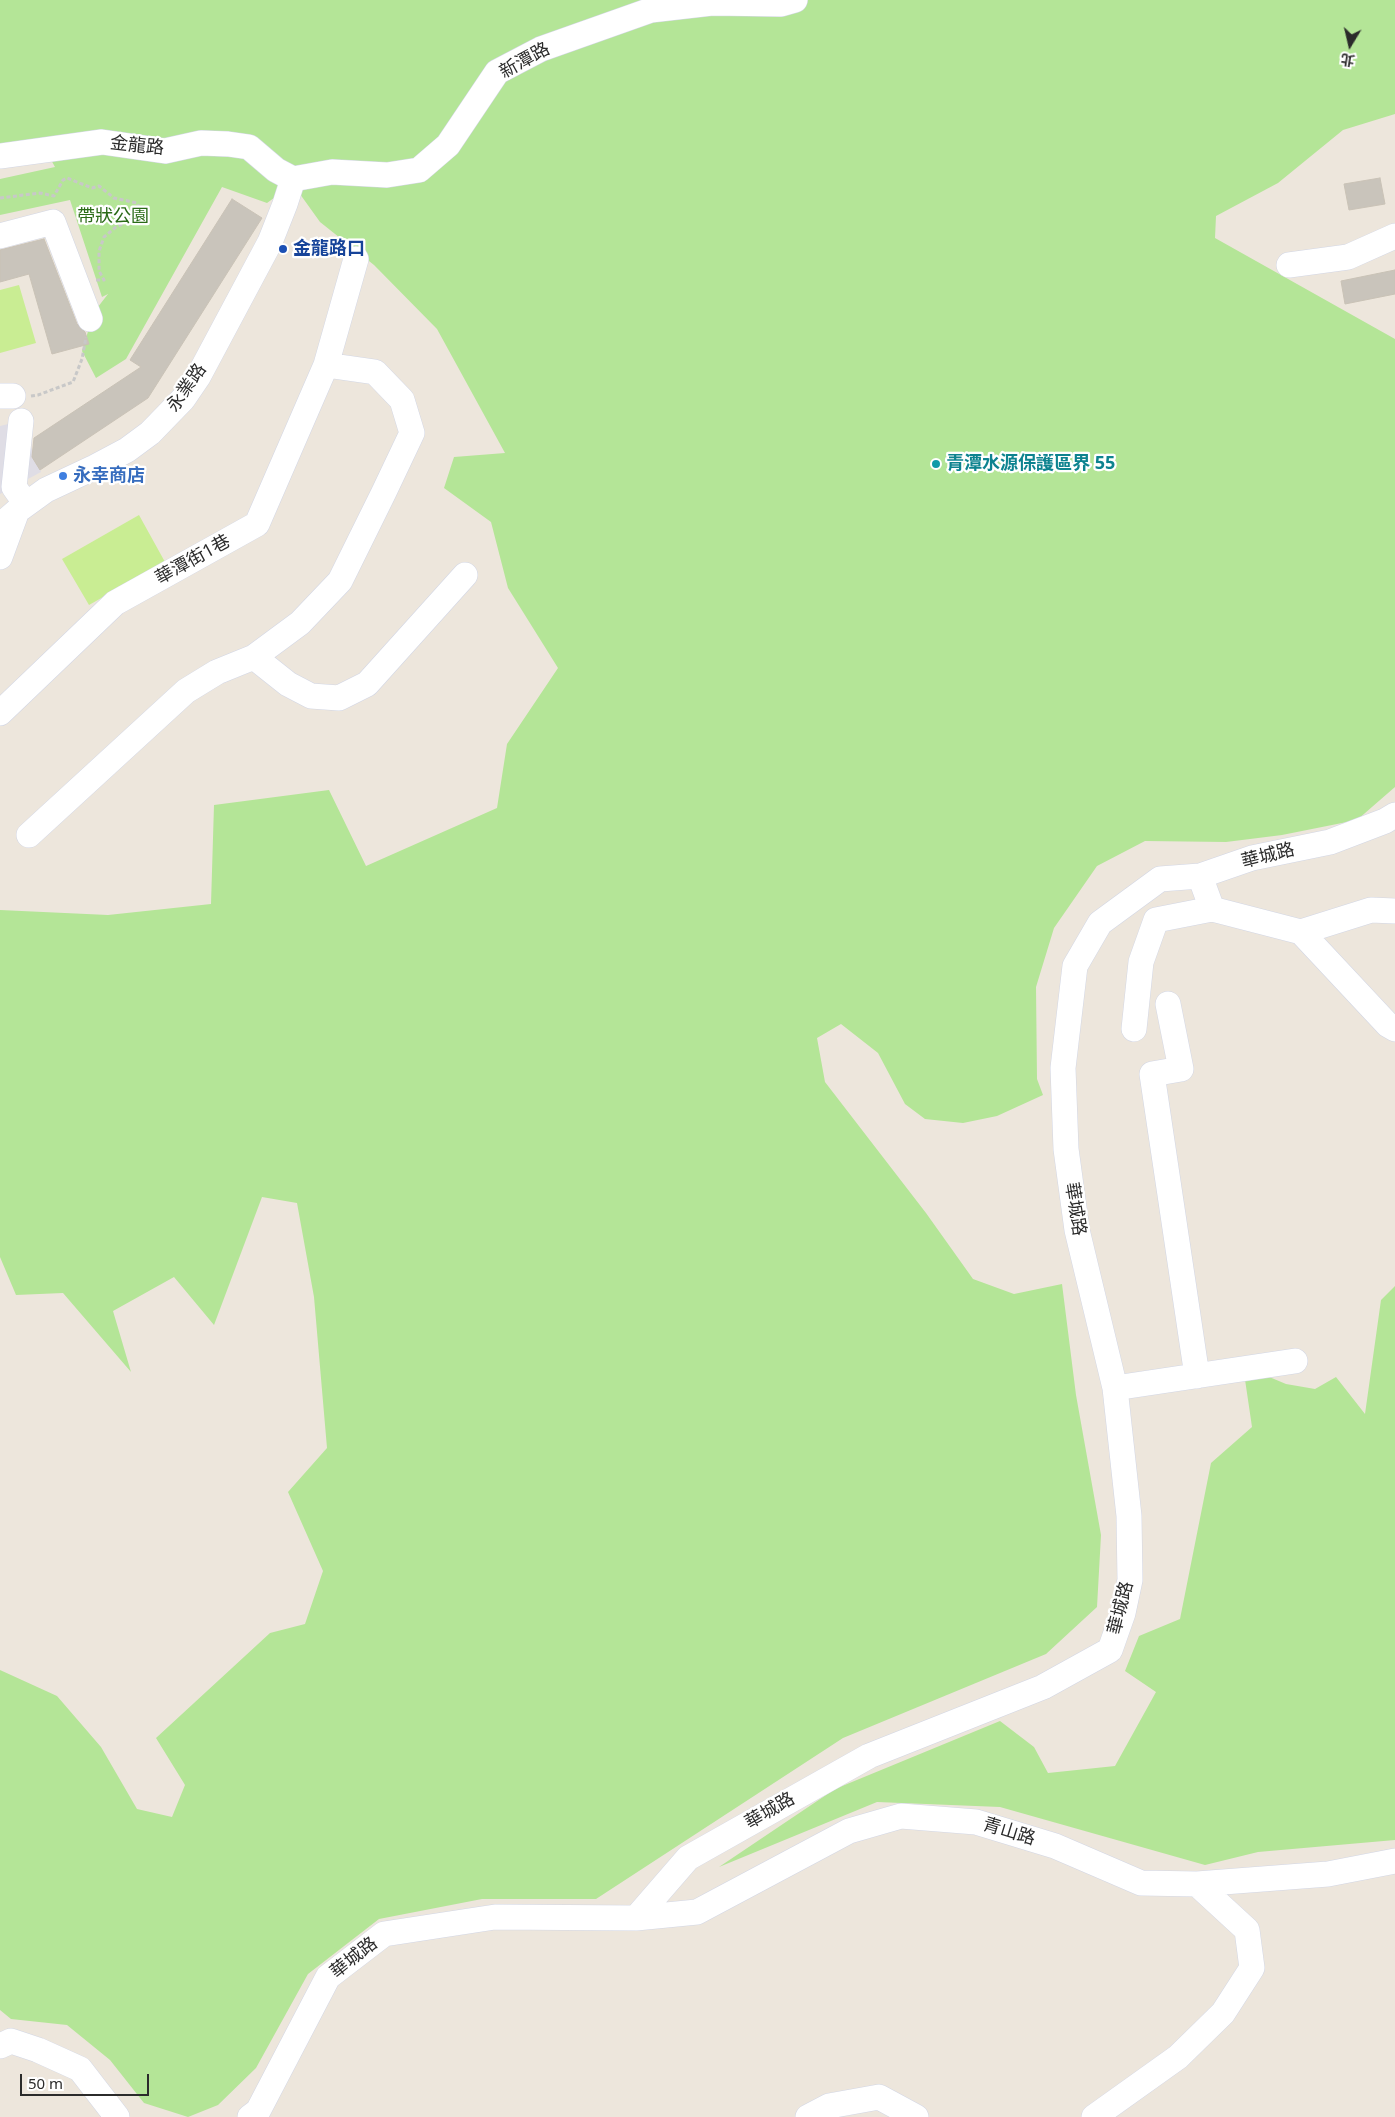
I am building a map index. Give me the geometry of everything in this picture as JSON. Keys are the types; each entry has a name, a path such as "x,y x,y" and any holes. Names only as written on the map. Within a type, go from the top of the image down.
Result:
{"street":[{"name":"新潭路","path":"293,179 332,172 386,175 419,170 448,145 497,72 541,49 651,10 712,3 781,4 795,0"},
{"name":"金龍路","path":"0,156 102,142 166,151 201,143 228,144 249,147 276,170 293,179"},
{"name":"永業路","path":"14,513 46,490 127,450 150,433 183,399 198,377 270,242 293,179"},
{"path":"0,236 53,222 90,319"},
{"path":"1289,265 1348,257 1395,236"},
{"name":"華潭街1巷","path":"0,713 115,603 257,524 326,364 356,259"},
{"path":"29,834 186,691 217,672 254,657 300,623 340,580 412,433 402,400 375,372 326,364"},
{"path":"0,556 14,513 14,487 21,421"},
{"path":"254,657 288,684 311,696 339,698 368,684 465,575"},
{"name":"華城路","path":"250,2117 258,2111 328,1977 384,1934 494,1916 636,1918 688,1858 843,1770 869,1756 1043,1687 1110,1650 1123,1613 1130,1580 1129,1516 1115,1388 1077,1230 1066,1149 1063,1068 1075,966 1100,923 1160,879 1200,876 1252,858 1330,842 1385,821 1395,815"},
{"path":"1200,876 1212,909"},
{"path":"1134,1029 1141,962 1156,920 1212,909 1301,932 1371,910 1395,911"},
{"path":"1301,932 1388,1025 1395,1029"},
{"path":"1168,1004 1181,1069 1152,1074 1197,1376"},
{"path":"1115,1388 1295,1361"},
{"name":"青山路","path":"636,1918 697,1912 849,1831 901,1816 976,1822 1055,1846 1140,1883 1196,1884 1328,1874 1395,1861"},
{"path":"1094,2117 1178,2057 1223,2013 1252,1968 1247,1930 1196,1884"},
{"path":"0,2046 11,2041 38,2050 80,2069 116,2117"},
{"path":"808,2117 829,2106 879,2097 916,2117"}],"path":[{"path":"0,198 40,193 54,196 62,180 67,178 92,188 98,186 114,198 137,204 142,213 116,227 104,237 99,251 99,271 104,280 99,281 74,276"},
{"path":"6,396 38,395 73,382 82,359 90,319"}],"shaded area":[{"path":"21,421 41,472 0,494 0,426"}],"green space":[{"name":"帶狀公園","path":"0,0 1395,0 1395,114 1343,130 1278,183 1216,216 1215,238 1395,339 1395,787 1357,820 1282,835 1226,842 1145,841 1097,866 1054,928 1036,987 1037,1079 1043,1095 997,1116 963,1123 925,1119 905,1104 878,1053 841,1024 817,1038 825,1082 926,1213 973,1279 1014,1294 1062,1284 1076,1395 1101,1535 1097,1607 1046,1654 843,1738 596,1899 482,1899 379,1919 308,1974 256,2068 218,2105 188,2117 144,2103 110,2060 67,2025 11,2019 0,2010 0,1670 57,1696 101,1747 137,1809 172,1817 185,1785 156,1738 270,1633 305,1624 323,1571 288,1492 327,1448 314,1297 297,1203 262,1197 214,1325 174,1277 113,1311 131,1372 63,1293 16,1295 0,1257 0,910 108,915 211,904 214,805 329,790 366,866 497,808 507,744 558,668 508,588 491,522 444,488 454,457 505,453 437,329 374,265 320,222 272,155 285,190 267,203 222,187 126,359 96,378 82,351 94,312 108,294 102,297 70,200 0,215 0,179 55,167 50,158 0,165"},
{"path":"19,285 36,343 0,353 0,290"},
{"path":"139,515 165,562 89,605 62,559"},
{"path":"1395,1286 1395,1840 1258,1852 1205,1865 1000,1807 877,1802 719,1867 835,1789 1000,1721 1034,1747 1048,1773 1115,1766 1156,1692 1125,1671 1139,1636 1180,1619 1211,1463 1252,1427 1243,1366 1286,1384 1315,1389 1336,1377 1365,1414 1381,1300"}],"building":[{"path":"1380,178 1385,204 1349,210 1344,184"},
{"path":"232,199 262,218 148,398 40,470 32,457 34,438 141,367 130,360"},
{"path":"44,239 77,324 85,332 89,344 52,354 29,274 0,282 0,250"},
{"path":"1395,270 1395,294 1345,304 1341,281"}],"place":[{"name":"金龍路口","path":"283,249"},
{"name":"青潭水源保護區界 55","path":"936,464"},
{"name":"永幸商店","path":"63,476"}]}
